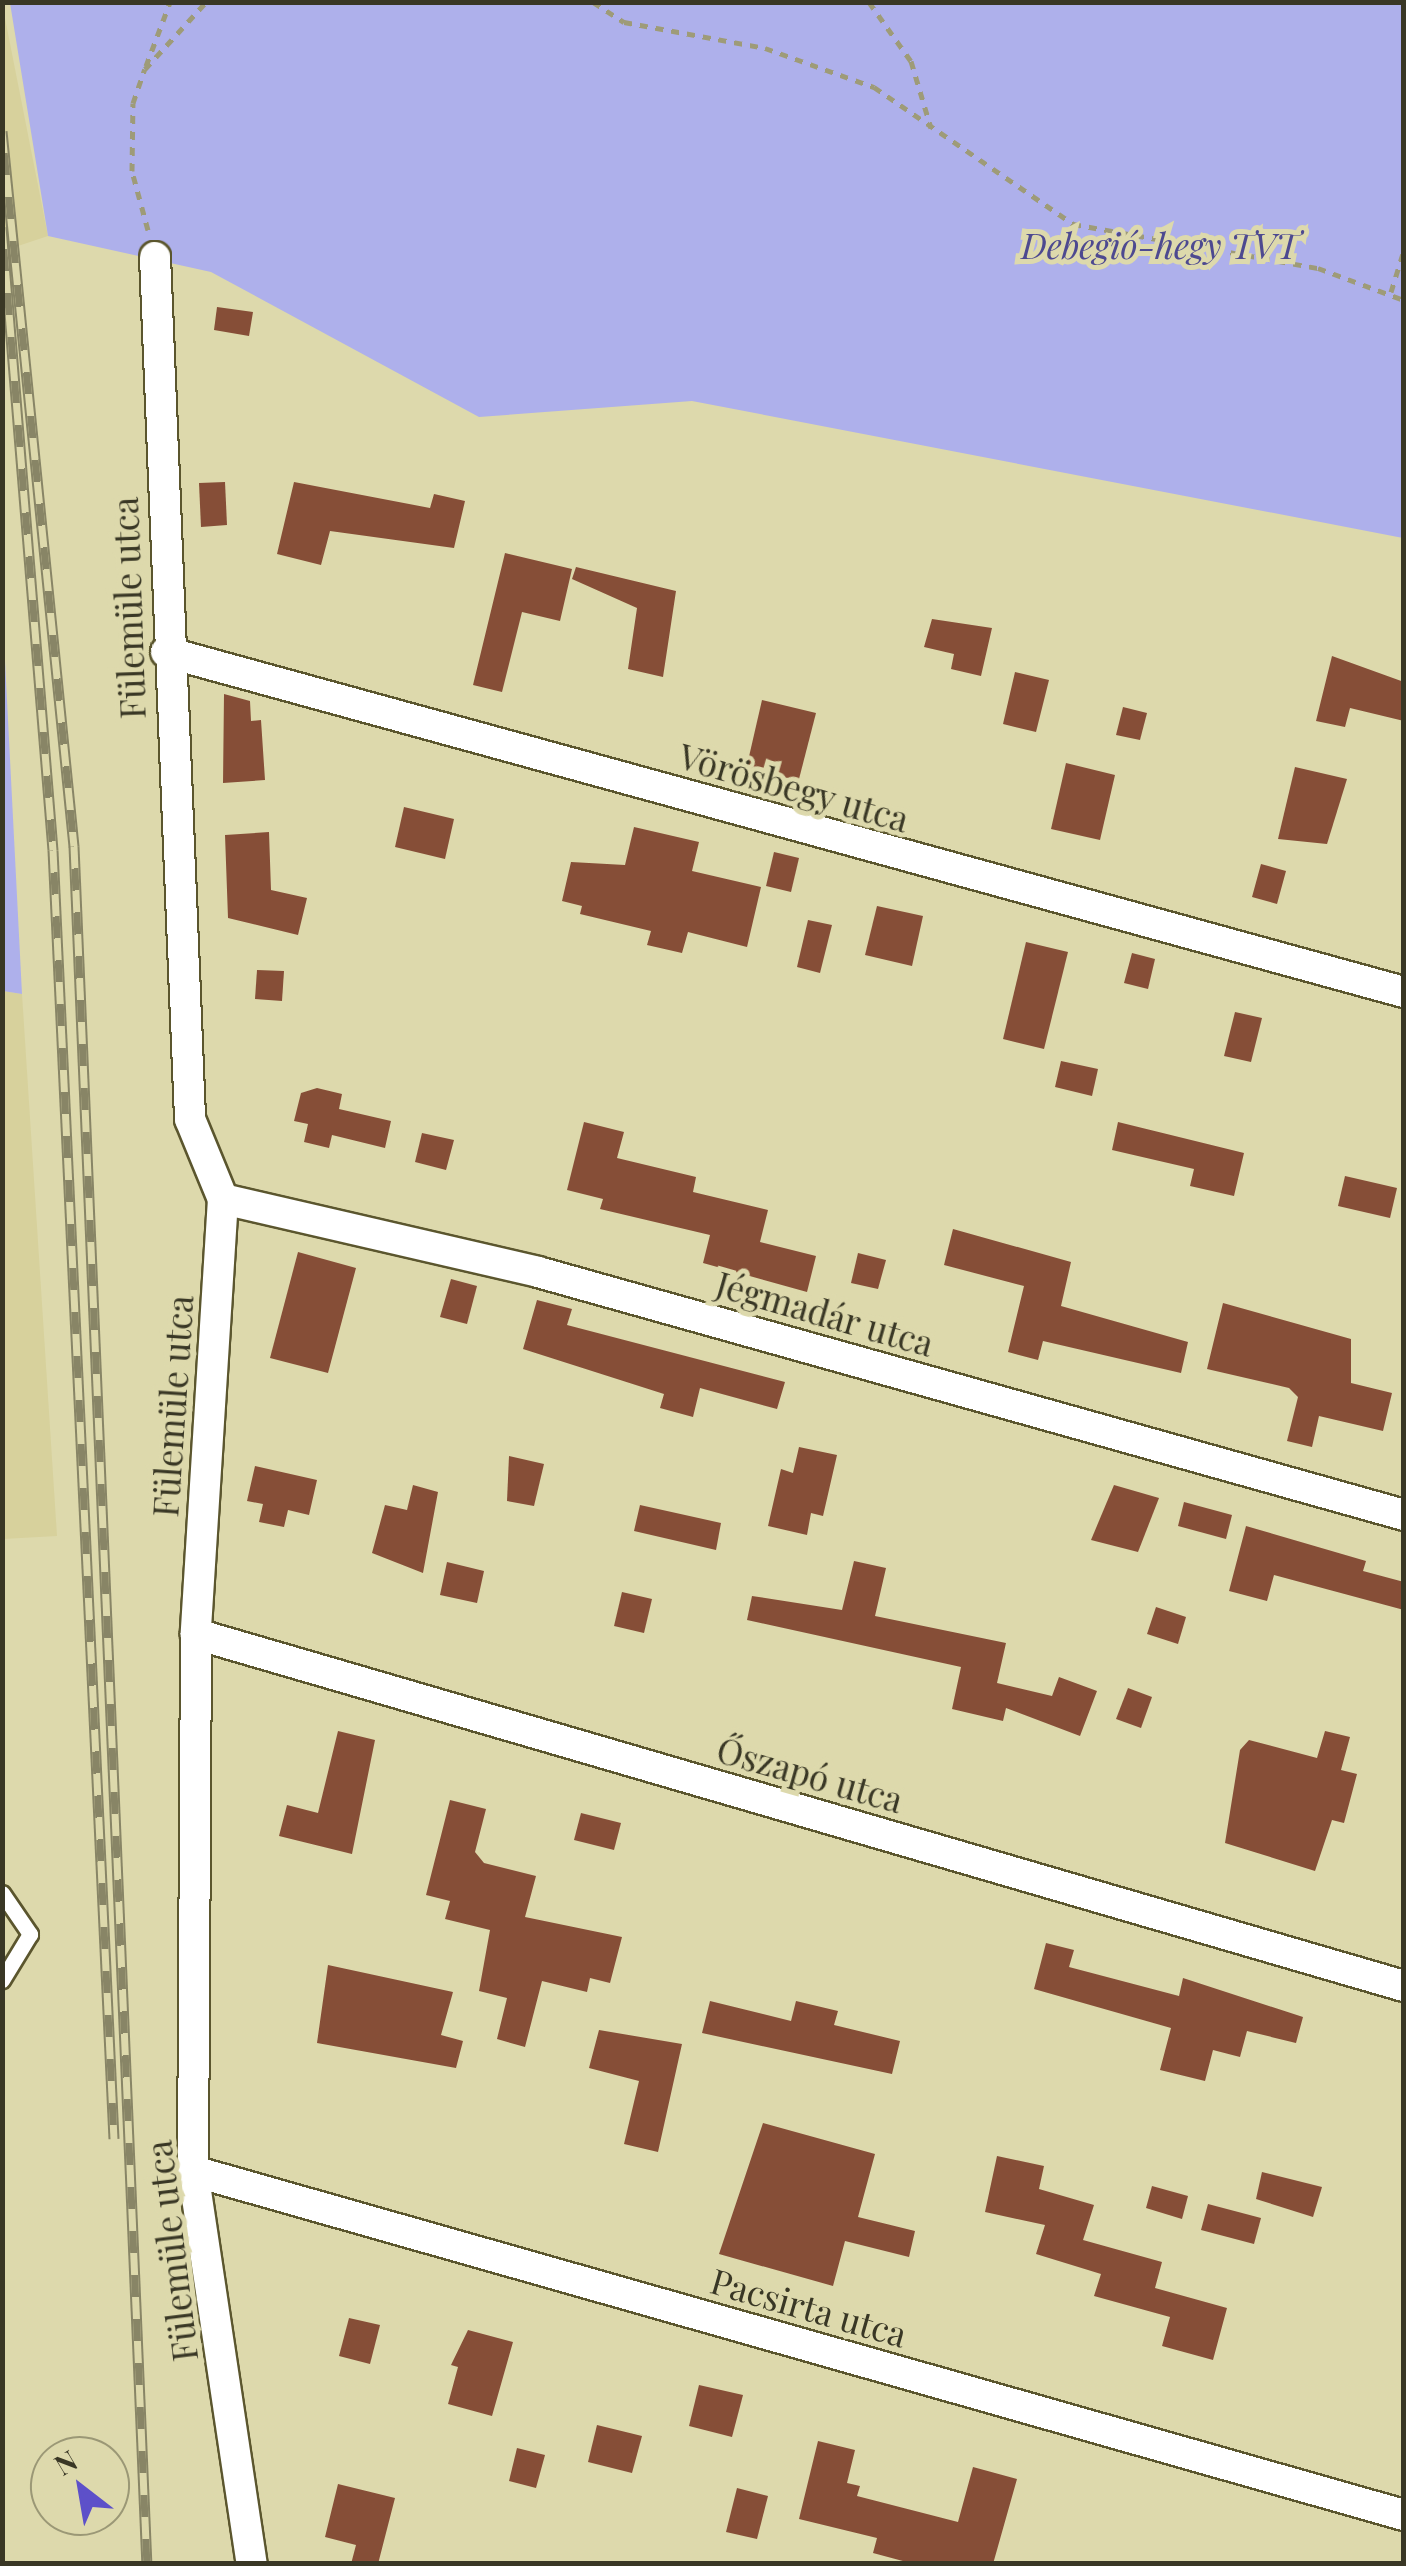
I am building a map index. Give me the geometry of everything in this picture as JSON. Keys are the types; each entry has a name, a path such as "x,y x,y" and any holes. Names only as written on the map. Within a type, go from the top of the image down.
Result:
{"street":[{"name":"Fülemüle utca","path":"155,257 166,652 190,1119 223,1199 196,1634 194,2171 252,2564"},
{"name":"Vörösbegy utca","path":"166,652 1404,992"},
{"name":"Jégmadár utca","path":"223,1199 538,1272 1404,1515"},
{"name":"Őszapó utca","path":"196,1634 1404,1986"},
{"name":"Pacsirta utca","path":"194,2171 1404,2514"}],"lane":[{"path":"2,1892 30,1934 2,1980"}],"path":[{"path":"155,257 128,134 145,69 170,2"},
{"path":"145,69 206,2"},
{"path":"592,2 624,22 766,48 874,87 1073,224 1318,268 1404,300"},
{"path":"869,2 911,61 931,129"},
{"path":"1391,292 1404,250"},
{"path":"2,949 2,1037"}],"shaded area":[{"path":"2,3 48,236 3,251 2,251"},
{"path":"3,991 22,994 57,1536 3,1539"}],"green space":[{"name":"Debegió-hegy TVT","path":"10,3 1403,3 1403,538 692,401 479,417 211,272 48,236"},
{"path":"3,622 22,994 3,991"}],"building":[{"path":"217,307 253,312 249,336 214,330"},
{"path":"225,482 227,525 201,527 199,483"},
{"path":"294,482 430,508 434,494 465,501 454,548 330,531 321,565 277,554"},
{"path":"505,553 572,569 560,621 522,612 502,692 473,685"},
{"path":"576,567 676,591 663,677 628,669 637,608 572,579"},
{"path":"932,619 992,628 981,676 951,669 954,654 924,647"},
{"path":"1332,656 1404,682 1404,721 1350,708 1345,727 1316,721"},
{"path":"1015,672 1049,680 1036,732 1003,724"},
{"path":"224,694 250,701 251,721 261,720 265,780 223,783"},
{"path":"762,700 816,713 799,779 745,774"},
{"path":"1123,707 1147,713 1140,740 1116,735"},
{"path":"1066,763 1115,775 1100,840 1051,829"},
{"path":"1295,767 1347,779 1327,844 1278,839"},
{"path":"404,807 454,819 445,859 395,847"},
{"path":"634,827 699,842 692,871 761,887 747,947 688,932 682,953 647,945 651,931 580,914 582,906 562,901 571,862 625,865"},
{"path":"269,832 271,890 307,898 298,935 228,918 225,835"},
{"path":"774,852 799,858 791,892 766,886"},
{"path":"1261,864 1286,871 1277,904 1252,897"},
{"path":"877,906 923,916 912,966 865,955"},
{"path":"808,920 832,925 820,973 797,967"},
{"path":"1026,942 1068,952 1044,1049 1003,1039"},
{"path":"1132,953 1155,959 1148,989 1124,983"},
{"path":"257,970 284,971 282,1001 255,999"},
{"path":"1235,1012 1262,1018 1251,1062 1224,1056"},
{"path":"1061,1061 1098,1069 1092,1096 1055,1087"},
{"path":"317,1088 342,1094 339,1109 391,1121 385,1148 332,1135 329,1148 304,1142 308,1124 294,1121 301,1093"},
{"path":"584,1122 624,1132 617,1158 696,1177 693,1192 768,1210 760,1242 816,1256 807,1292 703,1263 710,1235 600,1209 603,1199 567,1190"},
{"path":"1118,1122 1244,1153 1234,1196 1190,1186 1194,1169 1112,1150"},
{"path":"422,1133 454,1140 446,1170 415,1162"},
{"path":"1345,1176 1397,1188 1390,1218 1338,1206"},
{"path":"953,1229 1071,1262 1061,1306 1188,1342 1181,1373 1043,1341 1038,1360 1008,1352 1024,1286 944,1265"},
{"path":"298,1252 356,1268 328,1373 270,1358"},
{"path":"858,1253 886,1260 878,1289 851,1283"},
{"path":"451,1279 477,1286 467,1324 440,1317"},
{"path":"537,1300 572,1309 567,1325 785,1382 777,1409 700,1388 693,1417 660,1408 664,1394 523,1349"},
{"path":"1223,1303 1351,1339 1351,1383 1392,1393 1383,1431 1319,1416 1312,1447 1287,1441 1298,1397 1289,1388 1207,1369"},
{"path":"799,1447 837,1455 823,1516 811,1513 807,1535 768,1526 781,1469 793,1473"},
{"path":"509,1456 544,1464 534,1506 507,1501"},
{"path":"255,1466 317,1480 309,1515 288,1510 284,1527 259,1522 263,1504 247,1501"},
{"path":"413,1485 438,1492 423,1573 372,1553 385,1505 407,1510"},
{"path":"1114,1485 1159,1498 1138,1552 1091,1540"},
{"path":"1184,1502 1232,1515 1226,1539 1178,1526"},
{"path":"640,1505 721,1523 716,1550 634,1531"},
{"path":"1246,1526 1366,1561 1363,1571 1404,1582 1404,1610 1274,1575 1267,1601 1229,1591"},
{"path":"854,1561 886,1568 875,1616 1006,1643 997,1683 1052,1696 1059,1677 1097,1691 1080,1736 1006,1708 1003,1721 952,1709 961,1667 747,1620 752,1596 842,1610"},
{"path":"447,1562 484,1571 477,1603 440,1595"},
{"path":"622,1592 652,1599 644,1633 614,1626"},
{"path":"1156,1607 1186,1617 1178,1644 1147,1634"},
{"path":"1128,1688 1152,1697 1141,1728 1116,1719"},
{"path":"338,1731 375,1740 352,1854 279,1836 287,1805 318,1813"},
{"path":"1325,1731 1350,1737 1341,1770 1357,1774 1344,1823 1332,1820 1315,1871 1225,1843 1240,1750 1249,1740 1317,1758"},
{"path":"450,1800 486,1809 475,1852 484,1863 536,1876 525,1917 622,1937 610,1983 590,1978 587,1992 542,1981 525,2047 497,2039 507,1998 479,1991 490,1930 445,1919 450,1901 426,1895"},
{"path":"581,1813 621,1823 614,1850 574,1840"},
{"path":"1046,1943 1074,1950 1069,1967 1179,1996 1183,1978 1303,2017 1296,2043 1247,2031 1240,2057 1213,2050 1205,2081 1160,2070 1171,2028 1034,1989"},
{"path":"328,1965 453,1992 441,2035 463,2041 456,2068 317,2043"},
{"path":"710,2001 791,2021 796,2001 838,2011 834,2025 900,2041 892,2074 702,2033"},
{"path":"599,2030 682,2044 658,2152 624,2144 639,2081 589,2068"},
{"path":"763,2123 875,2154 858,2217 915,2231 909,2257 845,2241 833,2286 719,2254"},
{"path":"997,2156 1044,2166 1039,2189 1094,2205 1083,2240 1162,2262 1155,2288 1227,2308 1213,2360 1162,2346 1170,2317 1094,2296 1101,2274 1036,2254 1045,2225 985,2212"},
{"path":"1262,2172 1322,2187 1313,2217 1256,2199"},
{"path":"1152,2186 1188,2196 1182,2219 1146,2208"},
{"path":"1208,2204 1261,2218 1254,2244 1201,2230"},
{"path":"349,2318 380,2325 370,2364 339,2356"},
{"path":"468,2330 513,2342 492,2416 448,2404 458,2367 451,2365"},
{"path":"699,2385 743,2395 732,2437 689,2426"},
{"path":"597,2425 642,2436 632,2473 588,2462"},
{"path":"818,2441 855,2450 847,2483 860,2486 857,2496 958,2522 973,2467 1017,2479 993,2564 914,2564 873,2553 877,2538 799,2519"},
{"path":"517,2448 545,2455 536,2488 509,2481"},
{"path":"338,2484 395,2498 378,2564 351,2564 356,2545 325,2537"},
{"path":"737,2488 768,2496 757,2539 726,2532"}],"railway":[{"path":"2,131 74,846 147,2564"},
{"path":"2,227 53,850 114,2139"}]}
